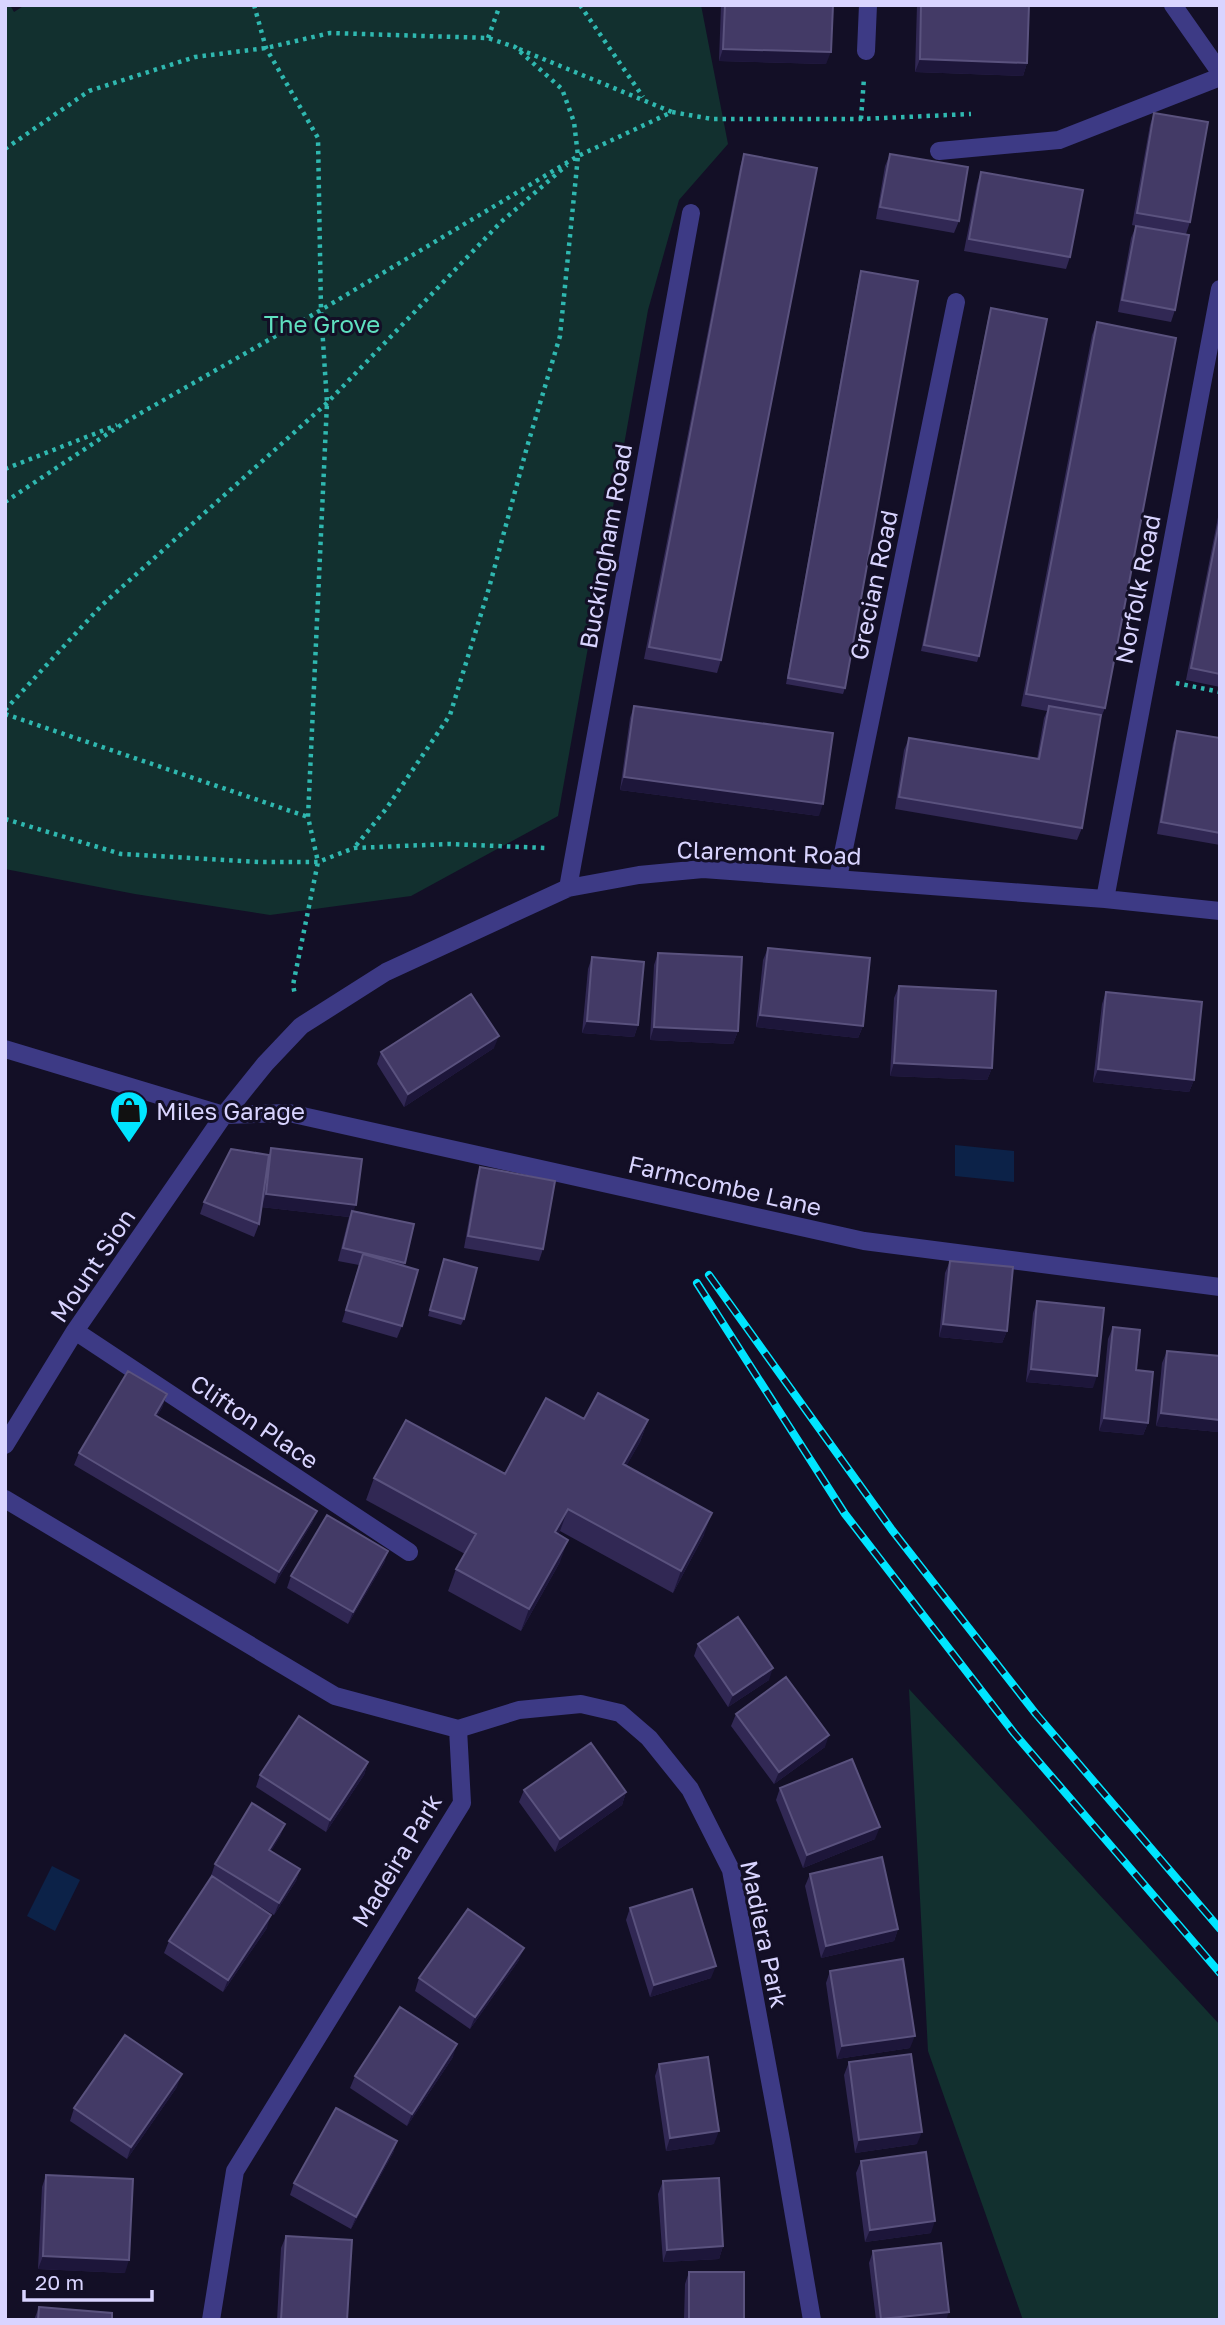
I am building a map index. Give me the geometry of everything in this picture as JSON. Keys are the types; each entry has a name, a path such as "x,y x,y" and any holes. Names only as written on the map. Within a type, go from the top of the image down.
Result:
{"street":[{"path":"866,51 869,5"},
{"path":"939,151 1059,140 1220,74 1173,5"},
{"name":"Buckingham Road","path":"569,888 691,212"},
{"name":"Norfolk Road","path":"1105,899 1220,289"},
{"name":"Grecian Road","path":"838,878 956,302"},
{"name":"Claremont Road","path":"224,1115 265,1064 301,1026 386,972 569,888 639,875 703,869 1105,899 1220,911"},
{"name":"Farmcombe Lane","path":"5,1049 224,1115 289,1113 864,1241 1220,1287"},
{"name":"Mount Sion","path":"5,1446 75,1331 224,1115"},
{"name":"Clifton Place","path":"75,1331 409,1552"},
{"path":"5,1499 335,1696 458,1728"},
{"name":"Madiera Park","path":"458,1728 519,1710 581,1704 620,1713 649,1738 690,1789 731,1870 811,2320"},
{"name":"Madeira Park","path":"211,2320 235,2171 462,1803 458,1728"}],"path":[{"path":"254,5 266,48 318,138 321,310 327,403 307,817 318,862 293,985 301,1026"},
{"path":"488,38 500,5"},
{"path":"580,5 644,99"},
{"path":"5,149 89,91 195,57 266,48 330,33 488,38 672,111 712,119 861,119 971,114"},
{"path":"354,848 386,809 450,715 560,336 578,156 574,122 562,89 515,47"},
{"path":"861,119 866,51"},
{"path":"5,502 127,421 321,310 578,156 672,111"},
{"path":"307,817 5,712 102,605 327,403 501,222 578,156"},
{"path":"5,469 127,421"},
{"path":"1145,677 1220,692"},
{"path":"5,819 121,855 318,862 354,848 449,844 575,849"}],"green space":[{"name":"The Grove","path":"5,5 10,5 14,12 25,5 701,5 728,144 679,200 648,310 558,816 411,896 270,915 135,894 5,869"},
{"path":"909,1689 1220,2025 1220,2320 1023,2320 928,2051"}],"water":[{"path":"955,1145 1014,1151 1014,1182 955,1176"},
{"path":"52,1866 80,1880 55,1931 27,1916"}],"building":[{"path":"725,5 833,5 831,52 723,49"},
{"path":"921,5 1029,5 1027,63 920,59"},
{"path":"1154,113 1208,122 1190,222 1137,213"},
{"path":"744,154 817,168 721,660 649,647"},
{"path":"890,154 968,167 959,221 880,207"},
{"path":"981,172 1083,190 1070,257 969,239"},
{"path":"1136,226 1189,235 1175,310 1122,300"},
{"path":"861,271 918,281 845,688 788,678"},
{"path":"991,308 1047,319 979,656 924,645"},
{"path":"1097,322 1176,338 1105,708 1026,694"},
{"path":"1220,518 1220,674 1191,668"},
{"path":"634,706 833,733 823,804 624,777"},
{"path":"1049,706 1101,715 1082,828 899,797 909,738 1039,759"},
{"path":"1177,731 1220,738 1220,833 1161,822"},
{"path":"768,948 870,958 863,1026 760,1015"},
{"path":"658,953 742,957 738,1031 654,1027"},
{"path":"592,957 644,962 638,1025 587,1021"},
{"path":"899,986 996,991 992,1068 894,1063"},
{"path":"1106,992 1202,1002 1194,1080 1098,1069"},
{"path":"471,994 499,1036 408,1094 381,1052"},
{"path":"271,1148 362,1159 356,1205 266,1194"},
{"path":"231,1149 269,1155 259,1224 204,1202"},
{"path":"480,1167 555,1181 543,1249 468,1236"},
{"path":"352,1211 414,1224 405,1263 343,1248"},
{"path":"363,1254 418,1270 402,1326 346,1310"},
{"path":"444,1259 477,1268 464,1319 430,1310"},
{"path":"950,1261 1013,1267 1007,1331 943,1324"},
{"path":"1037,1301 1104,1308 1097,1376 1031,1369"},
{"path":"1113,1327 1140,1330 1136,1370 1153,1372 1148,1423 1104,1418"},
{"path":"1167,1351 1220,1356 1220,1420 1161,1413"},
{"path":"128,1371 167,1394 155,1415 317,1511 279,1572 79,1453"},
{"path":"598,1393 648,1420 623,1464 712,1513 681,1571 568,1509 555,1532 568,1540 529,1609 456,1569 476,1534 374,1478 406,1420 505,1474 546,1398 584,1419"},
{"path":"327,1515 388,1551 353,1612 291,1576"},
{"path":"738,1617 773,1668 733,1695 698,1644"},
{"path":"786,1677 829,1735 779,1772 736,1714"},
{"path":"299,1716 368,1762 330,1820 260,1775"},
{"path":"591,1743 626,1792 560,1839 524,1790"},
{"path":"852,1759 880,1827 807,1855 780,1788"},
{"path":"252,1803 285,1824 269,1850 300,1869 279,1903 215,1864"},
{"path":"882,1857 898,1929 826,1946 810,1874"},
{"path":"212,1876 271,1915 228,1980 169,1941"},
{"path":"692,1889 716,1966 654,1985 630,1908"},
{"path":"468,1909 524,1948 475,2017 419,1978"},
{"path":"903,1959 915,2036 842,2046 830,1971"},
{"path":"400,2007 457,2044 412,2114 355,2076"},
{"path":"125,2035 182,2074 131,2147 74,2108"},
{"path":"911,2054 922,2132 859,2140 849,2062"},
{"path":"708,2057 719,2131 670,2138 659,2064"},
{"path":"336,2108 397,2141 356,2217 294,2183"},
{"path":"926,2152 935,2221 870,2230 861,2161"},
{"path":"46,2175 133,2179 129,2260 43,2256"},
{"path":"719,2178 723,2246 667,2250 663,2181"},
{"path":"286,2236 352,2240 347,2320 281,2320"},
{"path":"941,2243 949,2312 881,2319 873,2251"},
{"path":"689,2272 744,2272 744,2320 689,2320"},
{"path":"39,2307 112,2313 112,2320 38,2320"}],"railway":[{"path":"709,1275 892,1530 1036,1714 1220,1929"},
{"path":"697,1283 845,1514 1014,1733 1220,1973"}],"place":[{"name":"Miles Garage","path":"129,1144"}]}
